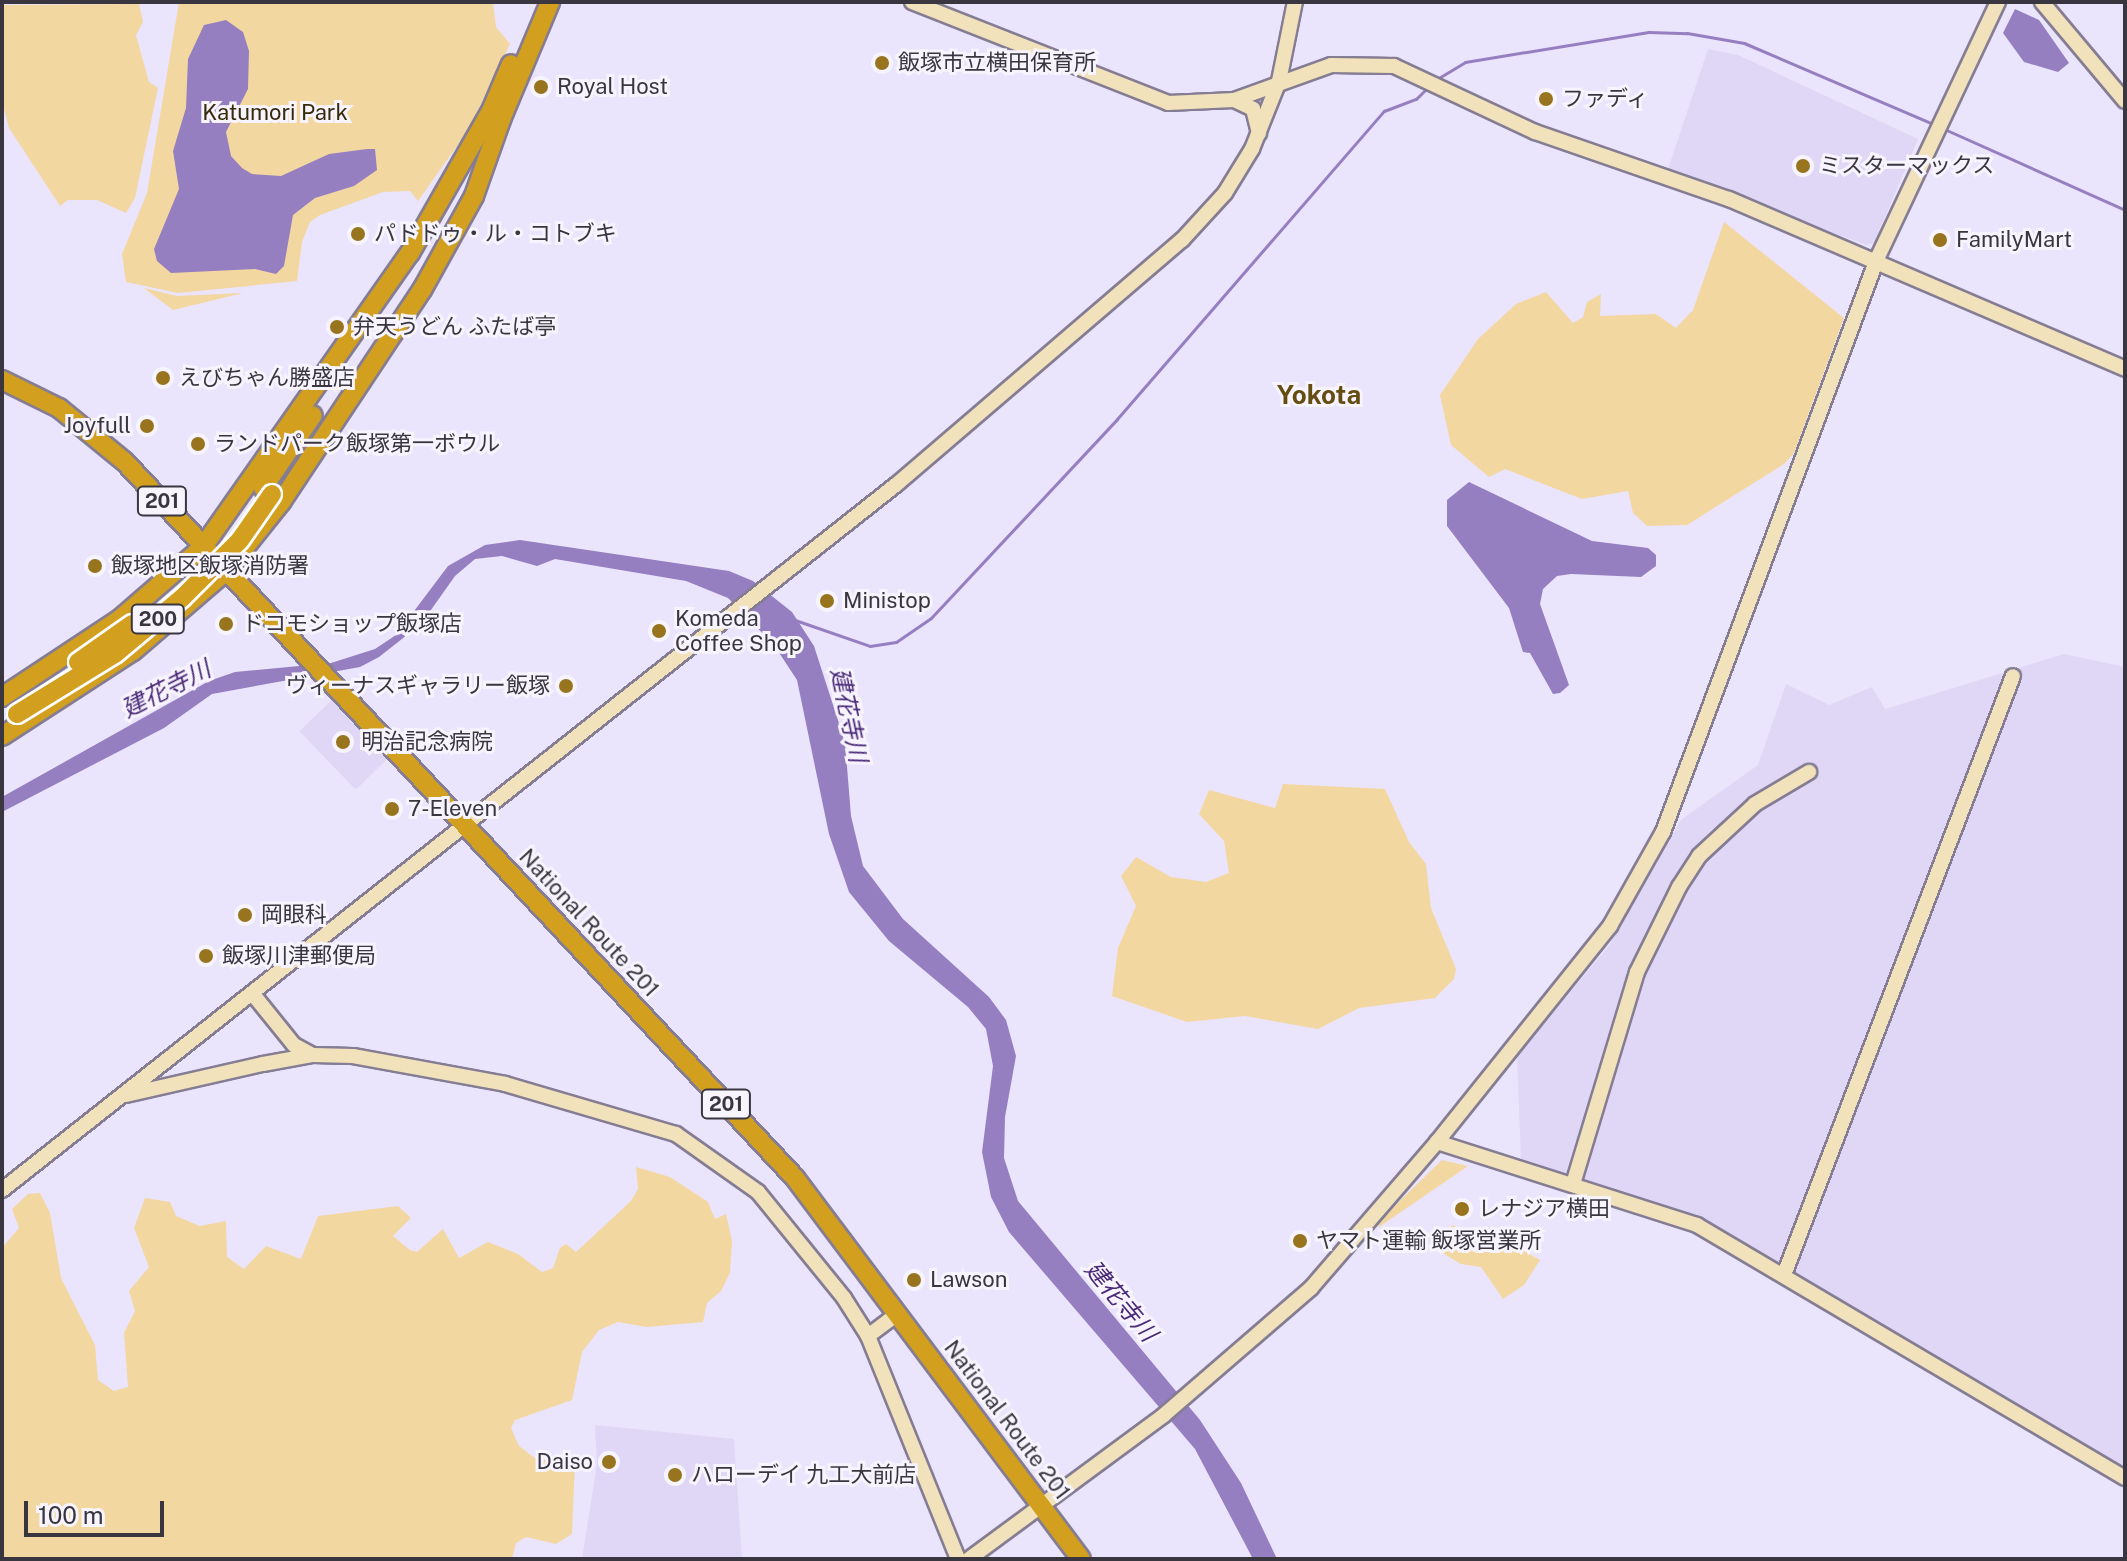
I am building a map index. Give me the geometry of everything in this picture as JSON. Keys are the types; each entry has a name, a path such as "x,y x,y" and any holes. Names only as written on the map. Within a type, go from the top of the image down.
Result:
{"highway":[{"name":"200","path":"496,115 538,2"},
{"name":"200","path":"7,710 116,653 182,598 240,540 267,491 442,239 550,2"},
{"path":"7,710 203,547 410,253 496,115"},
{"path":"2,736 133,651 225,572 281,502 422,290 474,196 496,115"},
{"path":"380,265 410,253"},
{"name":"National Route 201","path":"2,380 44,399 96,435 333,683 795,1178 1081,1559"}],"street":[{"path":"912,2 1140,96 1168,103 1234,100 1279,81 1349,63 1373,62 1415,74 1535,132 1729,199 1877,259 2125,369"},
{"path":"2,1190 897,484 1182,240 1225,193 1259,134 1279,81 1295,2"},
{"path":"969,1559 1044,1509 1164,1415 1311,1288 1437,1142 1610,926 1663,832 1877,259 1998,2"},
{"path":"2042,2 2125,101"},
{"path":"1234,100 1253,109 1259,134"},
{"path":"1784,1275 2013,676"},
{"path":"1573,1184 1637,972 1679,887 1699,856 1755,804 1809,772"},
{"path":"252,993 294,1045 313,1055"},
{"path":"117,1097 313,1055 390,1060 505,1084 676,1134 758,1192 868,1336 958,1559"},
{"path":"1437,1142 1697,1225 2125,1478"},
{"path":"868,1336 897,1314"}],"shaded area":[{"path":"2015,9 2039,20 2069,63 2058,72 2024,62 2003,33"},
{"path":"226,20 243,32 249,51 248,89 226,132 231,156 242,168 252,174 281,176 329,154 375,149 377,170 354,186 315,198 293,215 284,266 276,274 255,269 171,273 157,261 154,249 179,189 173,151 186,108 188,59 204,25"},
{"path":"1708,49 1738,55 1918,139 1874,243 1867,245 1667,172"},
{"path":"1469,482 1592,541 1648,548 1656,555 1656,566 1641,577 1571,574 1557,576 1543,589 1540,604 1569,685 1560,693 1553,694 1530,653 1523,652 1509,608 1447,526 1447,500"},
{"path":"520,540 729,571 753,581 792,612 814,646 845,742 851,816 863,866 903,919 989,997 1006,1020 1016,1056 1005,1117 1004,1158 1018,1201 1200,1420 1241,1483 1277,1559 1253,1559 1195,1449 1009,1232 991,1197 982,1152 993,1066 986,1029 968,1007 889,941 849,892 829,834 797,680 774,645 728,598 686,581 555,559 537,566 502,556 475,559 455,576 421,624 379,657 360,667 212,694 164,728 2,812 2,797 209,681 235,672 331,663 375,649 396,635 448,566 485,545"},
{"path":"2064,654 2125,667 2125,1468 1711,1225 1521,1160 1517,1057 1611,943 1681,820 1758,765 1786,684 1829,705 1872,687 1885,709"},
{"name":"明治記念病院","path":"334,698 390,756 356,790 299,731"},
{"path":"595,1425 734,1439 742,1559 582,1559 597,1464"}],"green space":[{"name":"Katumori Park","path":"179,2 493,2 496,27 510,44 469,129 418,201 410,191 383,192 320,215 310,222 302,242 297,281 178,293 126,282 122,254 147,193"},
{"name":"Katumori Park","path":"139,4 143,22 136,35 149,82 158,88 135,198 126,213 97,200 68,200 60,206 9,128 2,101 2,5"},
{"path":"1724,222 1844,318 1794,453 1784,464 1687,525 1647,526 1633,513 1628,491 1582,499 1505,469 1489,477 1451,445 1440,395 1478,339 1516,304 1546,292 1573,323 1583,317 1587,302 1601,294 1600,316 1656,314 1676,328 1693,310"},
{"path":"144,288 177,296 243,293 173,310"},
{"path":"1283,784 1385,789 1409,842 1426,864 1431,908 1456,969 1454,979 1435,998 1359,1008 1318,1029 1245,1016 1187,1022 1112,996 1118,948 1136,906 1121,876 1136,857 1171,877 1206,882 1229,873 1224,841 1199,814 1209,790 1275,808"},
{"path":"1442,1160 1468,1166 1379,1227 1378,1222"},
{"path":"636,1167 670,1177 696,1194 708,1202 715,1219 726,1214 732,1241 730,1273 721,1291 707,1303 703,1322 647,1327 618,1322 599,1330 582,1352 572,1400 515,1420 511,1428 519,1446 536,1459 575,1462 572,1534 556,1544 526,1537 516,1543 512,1559 2,1559 2,1248 19,1228 12,1209 28,1194 40,1193 50,1213 61,1278 95,1345 98,1380 114,1391 128,1387 124,1333 135,1311 129,1291 149,1267 134,1228 145,1198 170,1202 176,1216 200,1226 226,1221 227,1257 244,1269 266,1246 301,1259 318,1216 398,1206 411,1218 393,1236 410,1250 417,1252 443,1229 459,1258 488,1242 518,1254 542,1272 553,1268 560,1248 566,1244 576,1252 631,1201 638,1189"},
{"path":"1453,1225 1465,1233 1481,1227 1540,1260 1524,1285 1503,1299 1481,1267 1461,1264 1434,1248"}],"waterway":[{"path":"1437,79 1465,62 1649,32 1687,33 1744,43 1935,125"},
{"path":"795,620 870,646 896,642 931,618 1117,419 1384,111 1416,99 1428,87"},
{"path":"1942,128 2125,210"}],"place":[{"name":"飯塚市立横田保育所","path":"882,63"},
{"name":"Royal Host","path":"541,87"},
{"name":"ファディ","path":"1546,99"},
{"name":"ミスターマックス","path":"1803,166"},
{"name":"パドドゥ・ル・コトブキ","path":"358,234"},
{"name":"FamilyMart","path":"1940,240"},
{"name":"弁天うどん ふたば亭","path":"337,327"},
{"name":"えびちゃん勝盛店","path":"163,378"},
{"name":"Joyfull","path":"147,426"},
{"name":"ランドパーク飯塚第一ボウル","path":"198,444"},
{"name":"飯塚地区飯塚消防署","path":"95,566"},
{"name":"Ministop","path":"827,601"},
{"name":"ドコモショップ飯塚店","path":"226,624"},
{"name":"Komeda Coffee Shop","path":"659,631"},
{"name":"ヴィーナスギャラリー飯塚","path":"566,686"},
{"name":"明治記念病院","path":"343,742"},
{"name":"7-Eleven","path":"392,809"},
{"name":"岡眼科","path":"245,915"},
{"name":"飯塚川津郵便局","path":"206,956"},
{"name":"レナジア横田","path":"1462,1209"},
{"name":"ヤマト運輸 飯塚営業所","path":"1300,1241"},
{"name":"Lawson","path":"914,1280"},
{"name":"Daiso","path":"609,1462"},
{"name":"ハローデイ 九工大前店","path":"675,1475"}],"district":[{"name":"Yokota","path":"1319,395"}],"water label":[{"name":"建花寺川","path":"166,689"},
{"name":"建花寺川","path":"849,715"},
{"name":"建花寺川","path":"1121,1301"}]}
